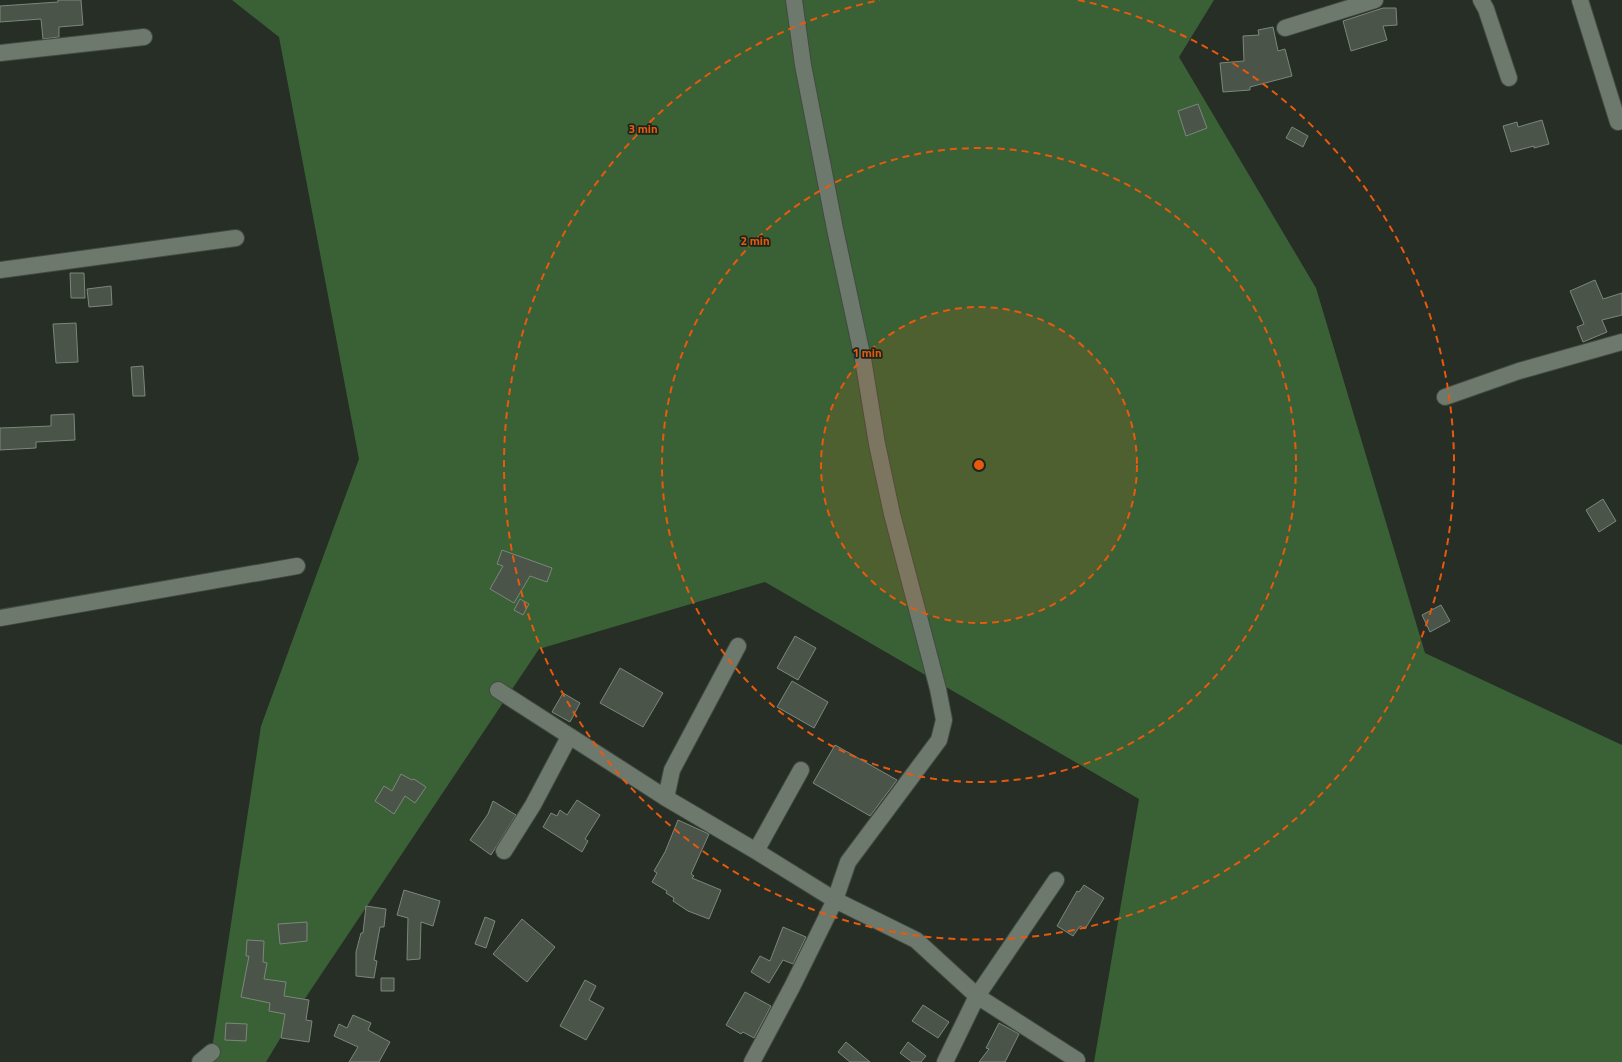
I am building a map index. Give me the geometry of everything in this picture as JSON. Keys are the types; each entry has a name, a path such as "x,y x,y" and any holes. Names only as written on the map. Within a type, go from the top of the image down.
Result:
{"street":[{"path":"752,1062 792,987 835,900 848,862 939,740 944,720 938,689 892,514 877,444 863,359 835,229 803,64 794,0"},
{"path":"1285,28 1375,0"},
{"path":"1481,0 1486,9 1509,78"},
{"path":"1580,0 1618,122"},
{"path":"0,53 144,37"},
{"path":"0,270 236,238"},
{"path":"1445,397 1519,372 1622,342"},
{"path":"0,618 297,566"},
{"path":"666,798 672,770 738,646"},
{"path":"498,690 666,798 756,850 835,900 916,940 977,996 1077,1060"},
{"path":"504,851 533,805 569,737"},
{"path":"756,850 801,770"},
{"path":"945,1062 977,996 1056,880"}],"green space":[{"path":"232,0 1214,0 1179,57 1316,288 1425,653 1622,745 1622,1062 1094,1062 1139,799 765,582 539,649 298,1009 266,1062 210,1062 261,726 359,459 279,37"}],"building":[{"path":"58,0 81,0 83,25 59,27 59,37 43,39 41,19 0,22 0,6 58,2"},
{"path":"1383,8 1396,8 1397,25 1383,26 1387,40 1351,51 1343,21"},
{"path":"1273,27 1278,51 1285,49 1292,76 1250,87 1250,90 1223,92 1220,63 1244,61 1243,36 1259,35 1258,30"},
{"path":"1198,104 1207,128 1186,136 1178,111"},
{"path":"1542,120 1549,144 1511,152 1503,126 1517,122 1518,127"},
{"path":"1292,127 1308,136 1303,147 1286,138"},
{"path":"70,273 84,273 85,298 71,298"},
{"path":"1595,280 1603,299 1622,293 1622,315 1602,320 1607,332 1583,342 1577,327 1584,324 1570,291"},
{"path":"111,286 112,305 89,307 87,289"},
{"path":"76,323 78,362 56,363 53,324"},
{"path":"143,366 145,396 133,396 131,367"},
{"path":"74,414 75,440 36,442 36,448 0,450 0,428 51,426 51,415"},
{"path":"1603,499 1616,521 1599,532 1586,510"},
{"path":"502,550 552,568 547,582 530,576 514,603 490,589 503,566 497,564"},
{"path":"520,599 529,604 523,615 514,610"},
{"path":"1441,605 1450,621 1430,632 1422,615"},
{"path":"795,636 816,648 798,680 777,668"},
{"path":"620,668 663,693 643,727 600,703"},
{"path":"792,681 828,702 814,728 777,707"},
{"path":"563,693 580,703 570,722 552,712"},
{"path":"835,745 897,780 870,816 813,783"},
{"path":"401,774 412,780 414,779 426,787 415,803 405,796 394,814 375,801 384,786 392,791"},
{"path":"577,800 600,815 585,839 588,841 582,852 543,827 551,813 557,816 560,810 567,815"},
{"path":"493,801 516,815 491,855 470,840 488,814"},
{"path":"678,820 709,834 691,874 694,876 692,878 721,890 709,919 688,911 673,901 674,898 666,893 667,891 652,882 657,873 654,871 665,852"},
{"path":"1084,885 1104,898 1085,929 1080,926 1073,936 1057,926 1077,891 1079,892"},
{"path":"404,890 440,901 433,926 421,922 420,959 407,960 408,918 397,915"},
{"path":"366,906 386,909 384,927 380,927 374,960 377,961 374,978 356,976 356,952 361,933 363,933"},
{"path":"485,917 495,921 486,948 475,944"},
{"path":"522,919 555,947 527,982 493,954"},
{"path":"307,922 307,941 280,944 278,924"},
{"path":"783,927 806,937 793,964 783,960 769,983 751,972 760,956 770,961"},
{"path":"247,940 264,941 263,962 267,963 264,979 286,982 284,996 309,1000 306,1020 312,1021 309,1042 281,1038 285,1014 269,1011 270,1003 241,997 249,956 246,956"},
{"path":"381,978 394,978 394,991 381,991"},
{"path":"585,980 596,986 589,1000 604,1008 586,1040 560,1026"},
{"path":"745,992 771,1006 754,1038 743,1032 741,1034 726,1025"},
{"path":"923,1005 949,1022 938,1038 912,1021"},
{"path":"353,1015 371,1023 368,1030 390,1042 379,1062 349,1062 358,1047 334,1036 339,1024 347,1028"},
{"path":"226,1023 247,1024 246,1041 225,1040"},
{"path":"999,1023 1019,1034 1005,1062 979,1062 989,1049 986,1048"},
{"path":"846,1042 870,1062 850,1062 838,1052"},
{"path":"908,1042 926,1056 921,1062 912,1062 900,1053"}]}
